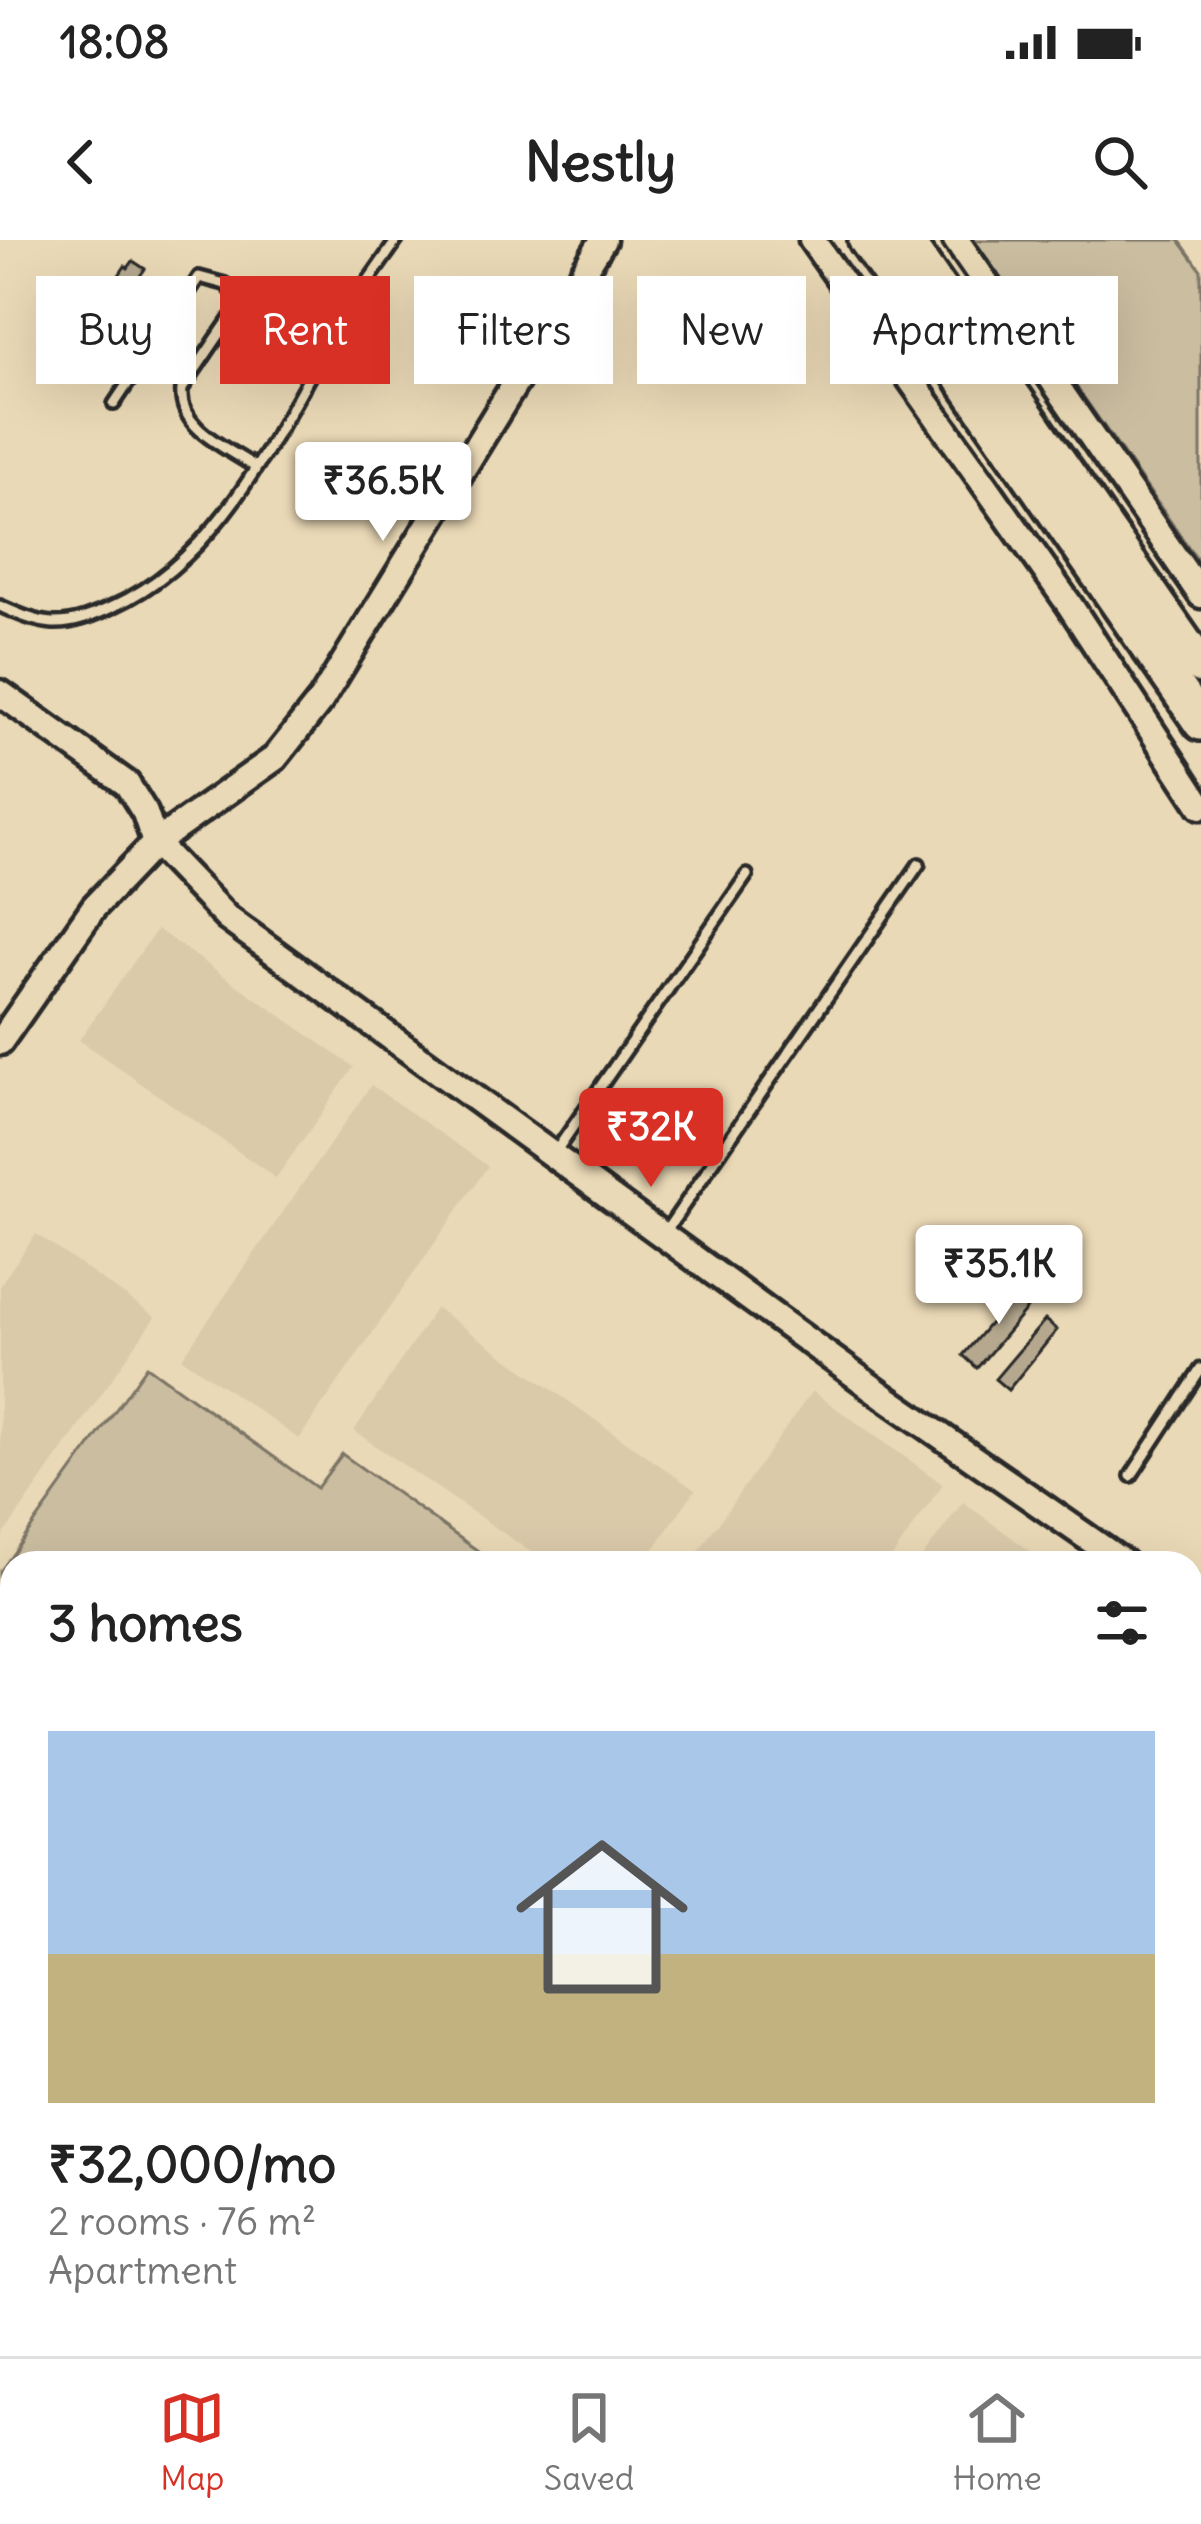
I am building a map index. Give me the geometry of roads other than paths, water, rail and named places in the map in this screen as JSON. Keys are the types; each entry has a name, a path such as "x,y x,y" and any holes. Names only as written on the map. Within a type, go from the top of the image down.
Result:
{"highway":[{"path":"866,240 1201,723"},
{"path":"905,240 1201,666"}],"street":[{"path":"0,1042 94,907 154,843 275,758 321,700 603,240"},
{"path":"812,240 1069,604 1201,806"},
{"path":"956,240 1201,595"},
{"path":"0,693 127,784 145,813 154,843 226,918 1107,1551"}],"lane":[{"path":"0,607 53,623 89,618 128,600 170,572 214,526 255,467 397,240"},
{"path":"114,404 199,277 225,284 242,301 182,389 180,406 189,422 255,467"},
{"path":"663,1236 919,864"},
{"path":"553,1156 747,875"},
{"path":"1131,1477 1201,1369"}]}
